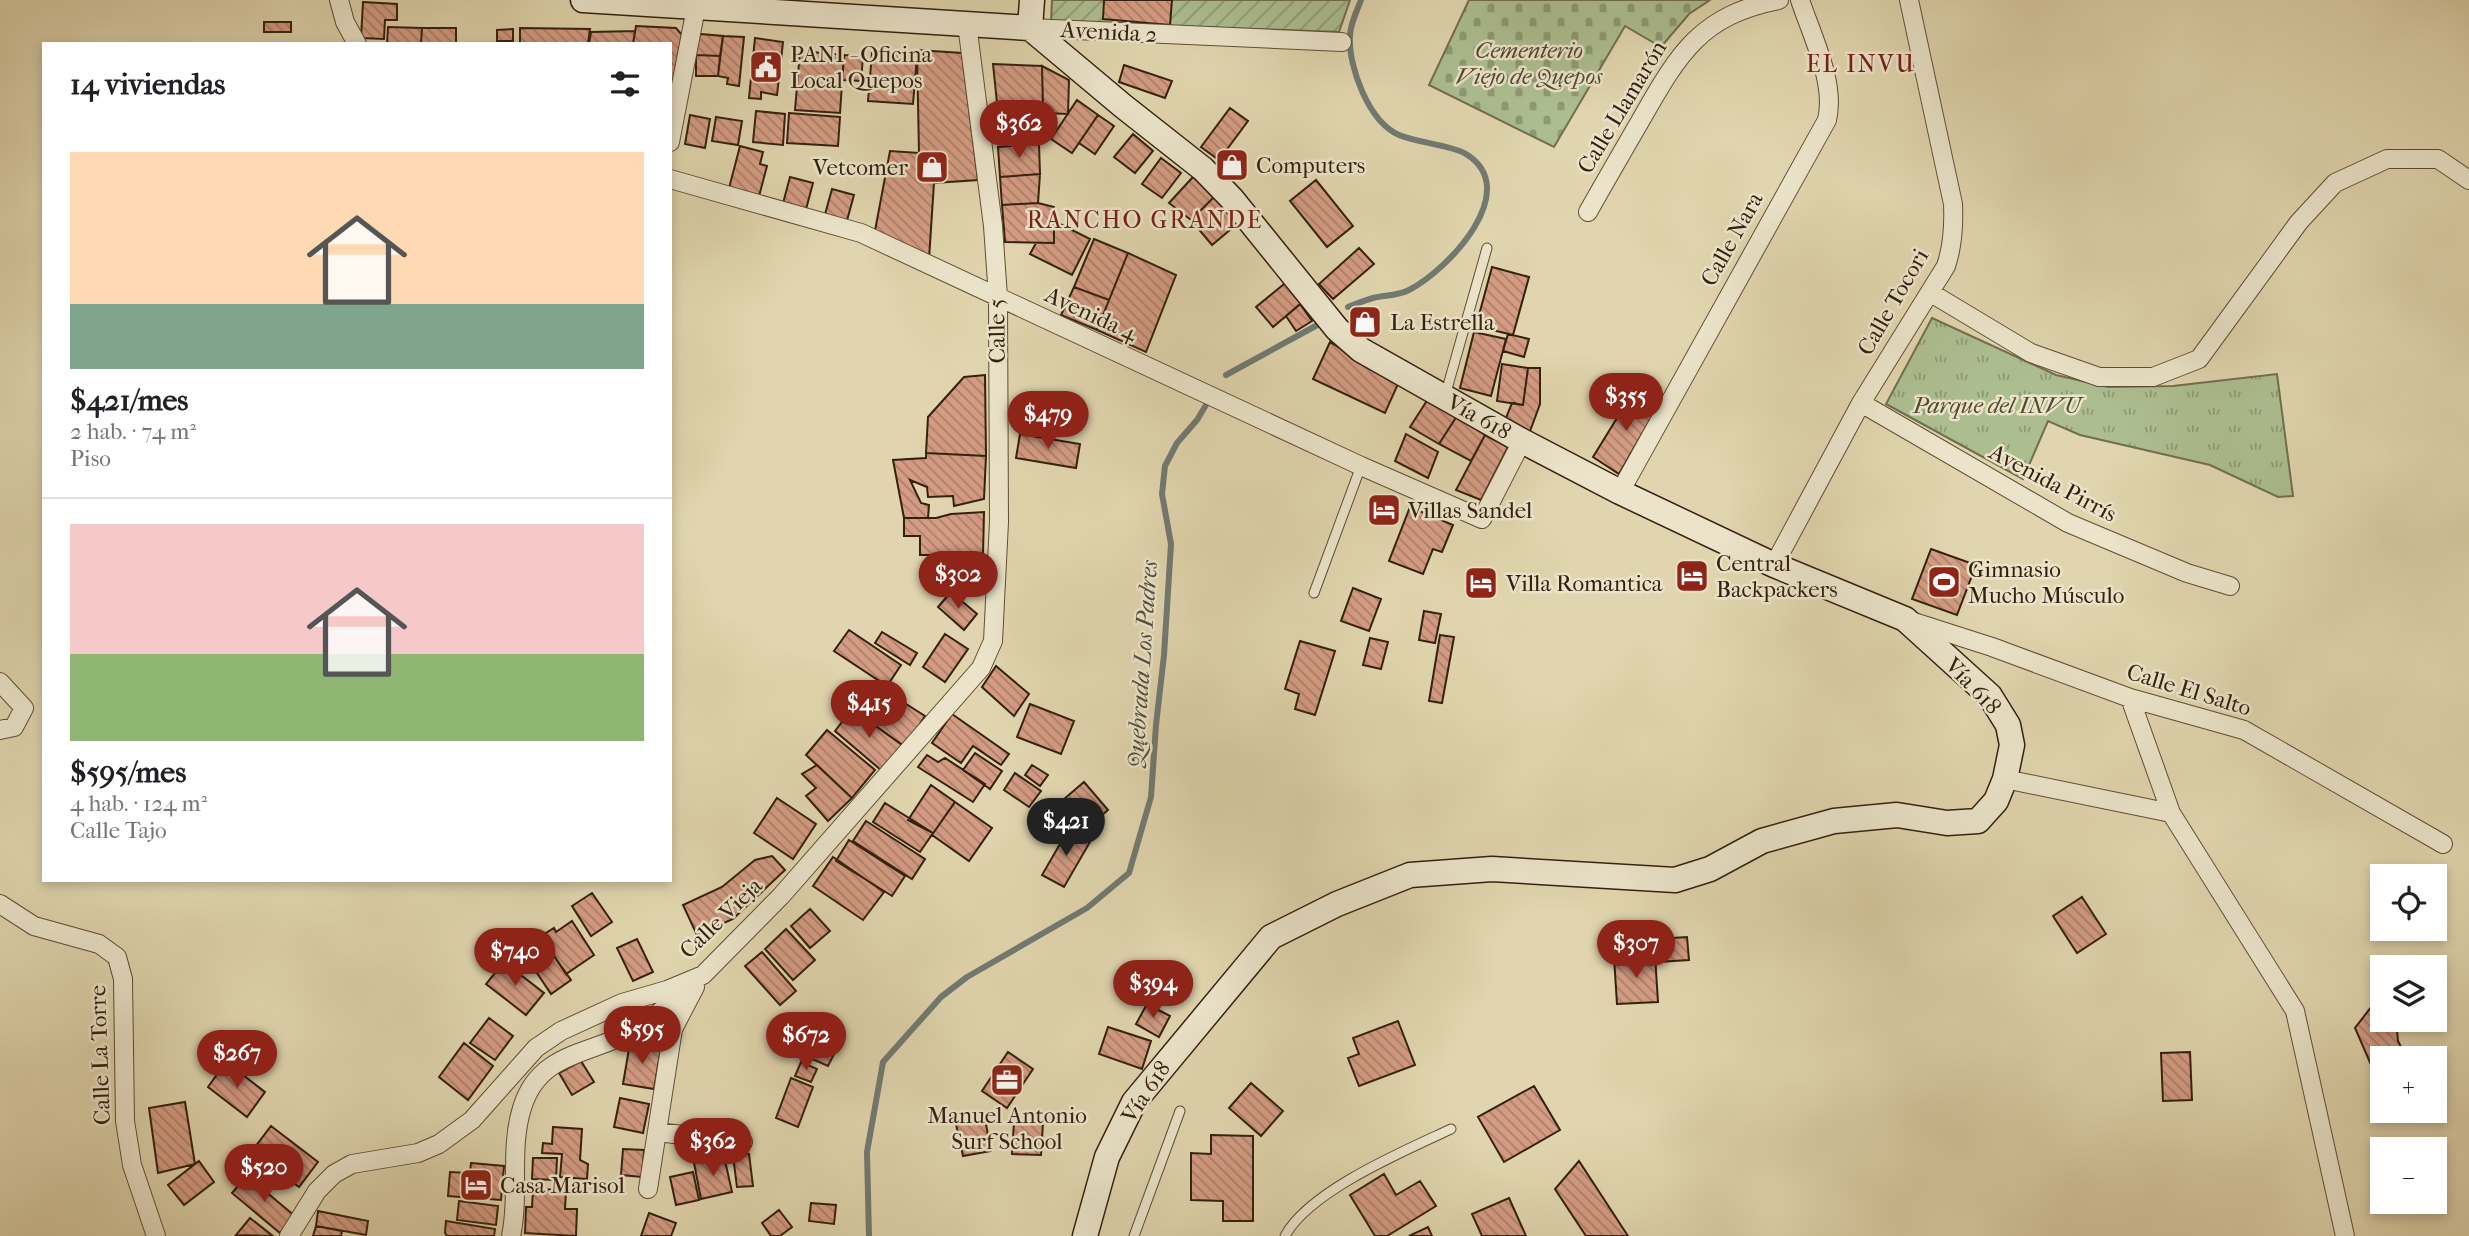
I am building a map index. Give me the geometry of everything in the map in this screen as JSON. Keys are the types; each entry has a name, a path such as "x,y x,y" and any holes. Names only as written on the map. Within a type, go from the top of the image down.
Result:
{"street":[{"path":"339,0 345,22 356,42"},
{"name":"Avenida 2","path":"583,0 1030,28 1342,42"},
{"path":"1030,28 1032,0"},
{"name":"Calle Llamarón","path":"1588,212 1672,65 1692,41 1718,21 1753,5 1779,0"},
{"name":"Calle Nara","path":"1620,492 1826,120 1830,105 1829,88 1800,0"},
{"name":"Calle Tocori","path":"1774,565 1861,403 1931,293 1946,266 1952,247 1952,204 1909,0"},
{"path":"672,132 696,8"},
{"name":"Calle 5","path":"967,24 993,226 998,298 999,522 993,640"},
{"name":"Vía 618","path":"1030,28 1203,169 1233,199 1337,329 1361,350 1620,492 1774,565 1905,619 1990,696 2008,725 2012,745 2005,779 1996,802 1978,821 1947,823 1897,815 1834,821 1762,841 1710,869 1675,880 1492,869 1410,874 1337,904 1271,937 1134,1102 1107,1157 1084,1236"},
{"path":"1931,293 2031,353 2099,377 2153,377 2199,359 2300,222 2335,183 2387,159 2438,159 2469,180"},
{"name":"Avenida 4","path":"672,180 861,233 1361,466 1482,519 1522,440"},
{"name":"Avenida Pirrís","path":"1861,403 2068,523 2187,573 2230,586"},
{"name":"Calle El Salto","path":"1905,619 1992,647 2130,698 2244,730 2442,844"},
{"name":"Calle Vieja","path":"289,1236 317,1191 334,1174 352,1164 418,1153 439,1144 472,1120 536,1048 561,1031 622,1003 667,990 703,975 780,896 901,761 981,668 993,640"},
{"path":"0,682 24,708 14,727 0,730"},
{"path":"2130,698 2171,813 2294,1011 2344,1236"},
{"path":"2005,779 2171,813"},
{"name":"Calle La Torre","path":"0,904 34,926 99,944 117,957 123,979 125,1121 132,1165 156,1236"},
{"path":"648,1189 673,1028 684,1004 703,975"},
{"path":"511,1236 521,1110 532,1083 555,1064 581,1051 614,1042 639,1028 703,975"},
{"path":"657,1132 743,1142"}],"lane":[{"path":"1445,398 1487,248"},
{"path":"1314,593 1361,466"},
{"path":"1135,1236 1180,1111"},
{"path":"1285,1236 1292,1223 1357,1174 1451,1129"}],"green space":[{"path":"1052,0 1350,0 1339,32 1051,22"},
{"name":"Cementerio Viejo de Quepos","path":"1469,0 1710,0 1689,14 1661,47 1625,26 1554,147 1429,85"},
{"name":"Parque del INVU","path":"1932,318 2056,375 2108,387 2173,386 2277,374 2293,496 2278,497 2210,465 2080,435 2048,421 2023,479 1886,404"}],"building":[{"path":"1104,0 1172,0 1170,25 1103,19"},
{"path":"363,2 397,4 397,20 385,20 384,39 361,38"},
{"path":"264,22 291,22 291,32 264,32"},
{"path":"636,26 676,28 682,35 672,90 672,42 633,42"},
{"path":"388,27 422,28 421,42 387,42"},
{"path":"422,28 456,28 456,42 421,42"},
{"path":"520,28 590,29 588,42 520,42"},
{"path":"513,29 513,41 497,41 497,30"},
{"path":"635,31 633,42 589,42 591,32"},
{"path":"701,34 723,36 720,56 696,55 696,41"},
{"path":"723,36 744,37 739,86 727,84 728,78 718,76"},
{"name":"PANI - Oficina Local Quepos","path":"755,38 783,42 777,95 761,92 761,99 749,98"},
{"name":"Vetcomer","path":"917,50 962,53 978,180 934,183 929,259 874,236 890,151 919,153"},
{"path":"800,51 844,55 840,113 795,110"},
{"path":"872,53 917,56 913,104 868,101"},
{"path":"696,55 720,56 718,76 696,76"},
{"path":"844,55 863,56 861,81 842,80"},
{"path":"993,64 1042,66 1043,104 997,103"},
{"path":"1124,65 1172,81 1165,98 1119,82"},
{"path":"1042,66 1069,80 1068,114 1043,113"},
{"path":"1077,100 1098,115 1072,153 1051,139"},
{"path":"1230,108 1248,121 1219,160 1201,147"},
{"path":"756,111 785,114 783,145 753,142"},
{"path":"789,113 840,117 838,146 787,143"},
{"path":"690,115 710,119 705,148 685,144"},
{"path":"1098,115 1114,126 1095,154 1079,143"},
{"path":"716,117 742,121 738,145 712,141"},
{"path":"1133,134 1153,151 1135,173 1114,157"},
{"path":"1039,144 1040,174 1000,177 998,147"},
{"path":"740,146 763,152 760,164 767,166 758,200 728,192"},
{"path":"1161,158 1181,173 1162,198 1142,184"},
{"path":"1040,174 1038,203 1002,205 1000,177"},
{"path":"790,177 813,183 805,213 782,207"},
{"path":"1193,177 1215,196 1191,220 1169,203"},
{"path":"1316,180 1353,226 1327,247 1290,201"},
{"path":"832,189 854,195 846,224 824,218"},
{"path":"1215,196 1237,224 1212,245 1191,220"},
{"path":"1038,203 1054,207 1054,243 1005,242 1002,205"},
{"path":"1054,221 1090,239 1072,275 1030,254 1036,243 1054,243"},
{"path":"1094,239 1128,253 1109,300 1074,287"},
{"path":"1359,248 1374,264 1333,299 1319,284"},
{"path":"1128,253 1176,275 1146,352 1097,330"},
{"path":"1492,267 1529,277 1513,335 1476,326"},
{"path":"1289,280 1305,300 1273,327 1256,307"},
{"path":"1074,287 1109,300 1097,330 1061,315"},
{"path":"1300,304 1312,321 1296,331 1286,316"},
{"path":"1474,332 1506,339 1491,396 1460,388"},
{"path":"1508,334 1529,339 1524,357 1503,351"},
{"path":"1330,342 1398,384 1385,413 1313,379"},
{"path":"1502,364 1528,368 1523,405 1497,401"},
{"path":"1528,368 1540,368 1540,404 1529,434 1506,418 1512,403 1523,405"},
{"path":"985,375 986,456 926,453 928,417 964,377"},
{"path":"1633,392 1658,406 1619,474 1593,457"},
{"path":"1428,399 1457,416 1439,444 1410,427"},
{"path":"1457,416 1485,435 1471,461 1439,444"},
{"path":"1020,434 1080,444 1076,468 1016,458"},
{"path":"1406,434 1438,452 1428,478 1395,461"},
{"path":"1485,435 1508,447 1481,500 1456,490"},
{"path":"926,453 986,456 984,499 954,506 953,496 928,497 927,487 910,480 921,503 929,505 928,518 904,518 893,460 926,458"},
{"path":"1410,507 1453,525 1442,552 1433,549 1423,574 1389,561"},
{"path":"984,512 983,555 920,555 920,536 904,536 904,518 936,518 951,514"},
{"name":"Gimnasio Mucho Músculo","path":"1931,549 1976,565 1957,615 1912,599"},
{"path":"1353,588 1381,599 1369,631 1341,621"},
{"path":"951,592 977,614 964,630 938,607"},
{"path":"1424,611 1441,614 1435,643 1419,640"},
{"path":"849,630 901,665 887,686 834,651"},
{"path":"882,632 917,653 910,665 875,643"},
{"path":"945,634 968,649 945,682 923,667"},
{"path":"1440,635 1454,637 1442,703 1429,701"},
{"path":"1370,638 1388,642 1381,669 1363,665"},
{"path":"1300,641 1335,651 1315,715 1295,709 1299,694 1285,689"},
{"path":"996,666 1029,694 1014,716 982,687"},
{"path":"873,683 925,716 905,747 852,709"},
{"path":"1030,704 1074,721 1061,754 1017,737"},
{"path":"852,709 905,747 882,771 835,731"},
{"path":"952,714 1009,754 1001,765 973,746 961,763 932,743"},
{"path":"827,730 875,770 852,798 806,755"},
{"path":"975,753 1002,771 990,789 963,770"},
{"path":"927,755 938,762 945,758 985,784 973,802 918,767"},
{"path":"817,765 852,798 828,821 806,796 816,788 802,774"},
{"path":"1032,765 1048,775 1040,786 1025,775"},
{"path":"1015,773 1041,791 1029,807 1004,790"},
{"path":"1084,782 1108,810 1081,834 1057,805"},
{"path":"931,785 955,802 932,835 933,833 908,820"},
{"path":"777,798 816,824 793,859 754,833"},
{"path":"955,802 992,828 969,861 932,835"},
{"path":"885,803 933,833 920,852 873,822"},
{"path":"866,821 925,859 912,879 853,841"},
{"path":"1068,830 1090,842 1064,887 1042,875"},
{"path":"849,840 905,876 892,896 836,861"},
{"path":"772,856 785,870 733,919 697,935 683,905 722,887 755,860"},
{"path":"833,857 884,892 863,920 813,886"},
{"path":"592,893 612,922 591,936 572,906"},
{"path":"2082,897 2106,934 2077,953 2053,916"},
{"path":"810,909 830,931 810,948 791,926"},
{"path":"572,921 594,955 566,974 541,936 554,928 556,932"},
{"path":"786,929 815,960 793,980 765,949"},
{"path":"1687,937 1689,960 1641,963 1640,940"},
{"path":"637,939 653,972 633,981 617,948"},
{"path":"544,942 571,980 551,994 525,955"},
{"path":"762,952 796,991 780,1005 745,966"},
{"path":"1655,955 1658,1002 1617,1004 1614,957"},
{"path":"504,962 544,993 526,1015 486,984"},
{"path":"1147,1004 1170,1016 1159,1037 1136,1024"},
{"path":"2370,1009 2370,1032 2397,1032 2400,1046 2370,1046 2370,1063 2355,1028"},
{"path":"489,1018 513,1036 495,1060 470,1043"},
{"path":"1398,1021 1415,1065 1359,1086 1348,1058 1359,1054 1353,1038"},
{"path":"816,1026 842,1038 828,1066 803,1055"},
{"path":"647,1027 666,1031 664,1044 641,1040"},
{"path":"1108,1027 1151,1041 1142,1069 1099,1054"},
{"path":"464,1043 493,1066 468,1100 439,1077"},
{"path":"630,1043 661,1048 654,1089 623,1084"},
{"name":"Manuel Antonio Surf School","path":"1008,1052 1033,1069 1007,1108 982,1091"},
{"path":"2190,1052 2192,1100 2163,1101 2161,1053"},
{"path":"581,1061 594,1082 572,1095 559,1073"},
{"path":"226,1062 265,1092 247,1117 208,1087"},
{"path":"801,1062 817,1069 811,1082 795,1076"},
{"path":"791,1078 813,1087 798,1127 776,1118"},
{"path":"1251,1083 1283,1111 1261,1136 1229,1108"},
{"path":"1534,1086 1560,1130 1504,1162 1478,1117"},
{"path":"620,1098 649,1104 643,1133 614,1127"},
{"path":"185,1102 195,1164 158,1173 149,1108"},
{"path":"985,1119 991,1151 963,1156 956,1124"},
{"path":"1014,1122 1043,1123 1041,1155 1012,1154"},
{"path":"271,1126 318,1162 299,1187 252,1151"},
{"path":"553,1127 582,1129 580,1160 588,1164 587,1179 560,1177 562,1154 542,1153 543,1143 552,1144"},
{"path":"1211,1135 1253,1136 1253,1221 1223,1221 1223,1201 1191,1200 1191,1153 1211,1154"},
{"path":"623,1149 644,1150 642,1177 621,1175"},
{"path":"749,1154 753,1186 737,1187 733,1156"},
{"path":"724,1156 732,1192 701,1199 694,1163"},
{"path":"533,1158 557,1158 556,1180 532,1179"},
{"path":"199,1161 214,1182 184,1205 168,1185"},
{"path":"1579,1161 1628,1236 1586,1236 1555,1189"},
{"name":"Casa Marisol","path":"471,1163 504,1166 501,1200 448,1196 450,1172 470,1173"},
{"path":"693,1172 699,1200 676,1205 670,1177"},
{"path":"1384,1174 1396,1195 1420,1181 1436,1206 1387,1236 1375,1236 1350,1195"},
{"path":"247,1176 295,1216 280,1233 232,1193"},
{"path":"533,1189 566,1190 565,1209 577,1209 576,1236 525,1233 526,1207 532,1207"},
{"path":"1509,1198 1526,1236 1482,1236 1472,1214"},
{"path":"459,1201 498,1206 496,1225 457,1220"},
{"path":"811,1203 836,1205 834,1224 809,1221"},
{"path":"779,1210 792,1227 780,1236 771,1236 762,1223"},
{"path":"318,1211 368,1221 366,1235 316,1226"},
{"path":"649,1213 676,1223 671,1236 641,1236"},
{"path":"250,1218 273,1236 236,1235"},
{"path":"446,1221 495,1229 494,1236 447,1236"},
{"path":"316,1226 342,1231 341,1236 313,1236"},
{"path":"1428,1227 1432,1236 1409,1236"}],"waterway":[{"name":"Quebrada Los Padres","path":"1348,307 1409,290 1443,265 1474,228 1484,208 1487,188 1482,169 1466,154 1399,135 1378,118 1357,78 1350,49 1351,27 1361,0"},
{"name":"Quebrada Los Padres","path":"1226,375 1321,323"},
{"name":"Quebrada Los Padres","path":"869,1236 867,1152 883,1062 941,997 967,977 1087,908 1129,873 1151,797 1164,655 1171,544 1162,494 1165,466 1177,443 1197,420 1209,400"}],"place":[{"name":"PANI - Oficina Local Quepos","path":"766,67"},
{"name":"Computers","path":"1232,165"},
{"name":"Vetcomer","path":"932,167"},
{"name":"La Estrella","path":"1365,322"},
{"name":"Villas Sandel","path":"1384,510"},
{"name":"Central Backpackers","path":"1692,576"},
{"name":"Gimnasio Mucho Músculo","path":"1944,582"},
{"name":"Villa Romantica","path":"1481,583"},
{"name":"Manuel Antonio Surf School","path":"1007,1080"},
{"name":"Casa Marisol","path":"476,1185"}],"district":[{"name":"EL INVU","path":"1861,64"},
{"name":"RANCHO GRANDE","path":"1145,220"}]}
